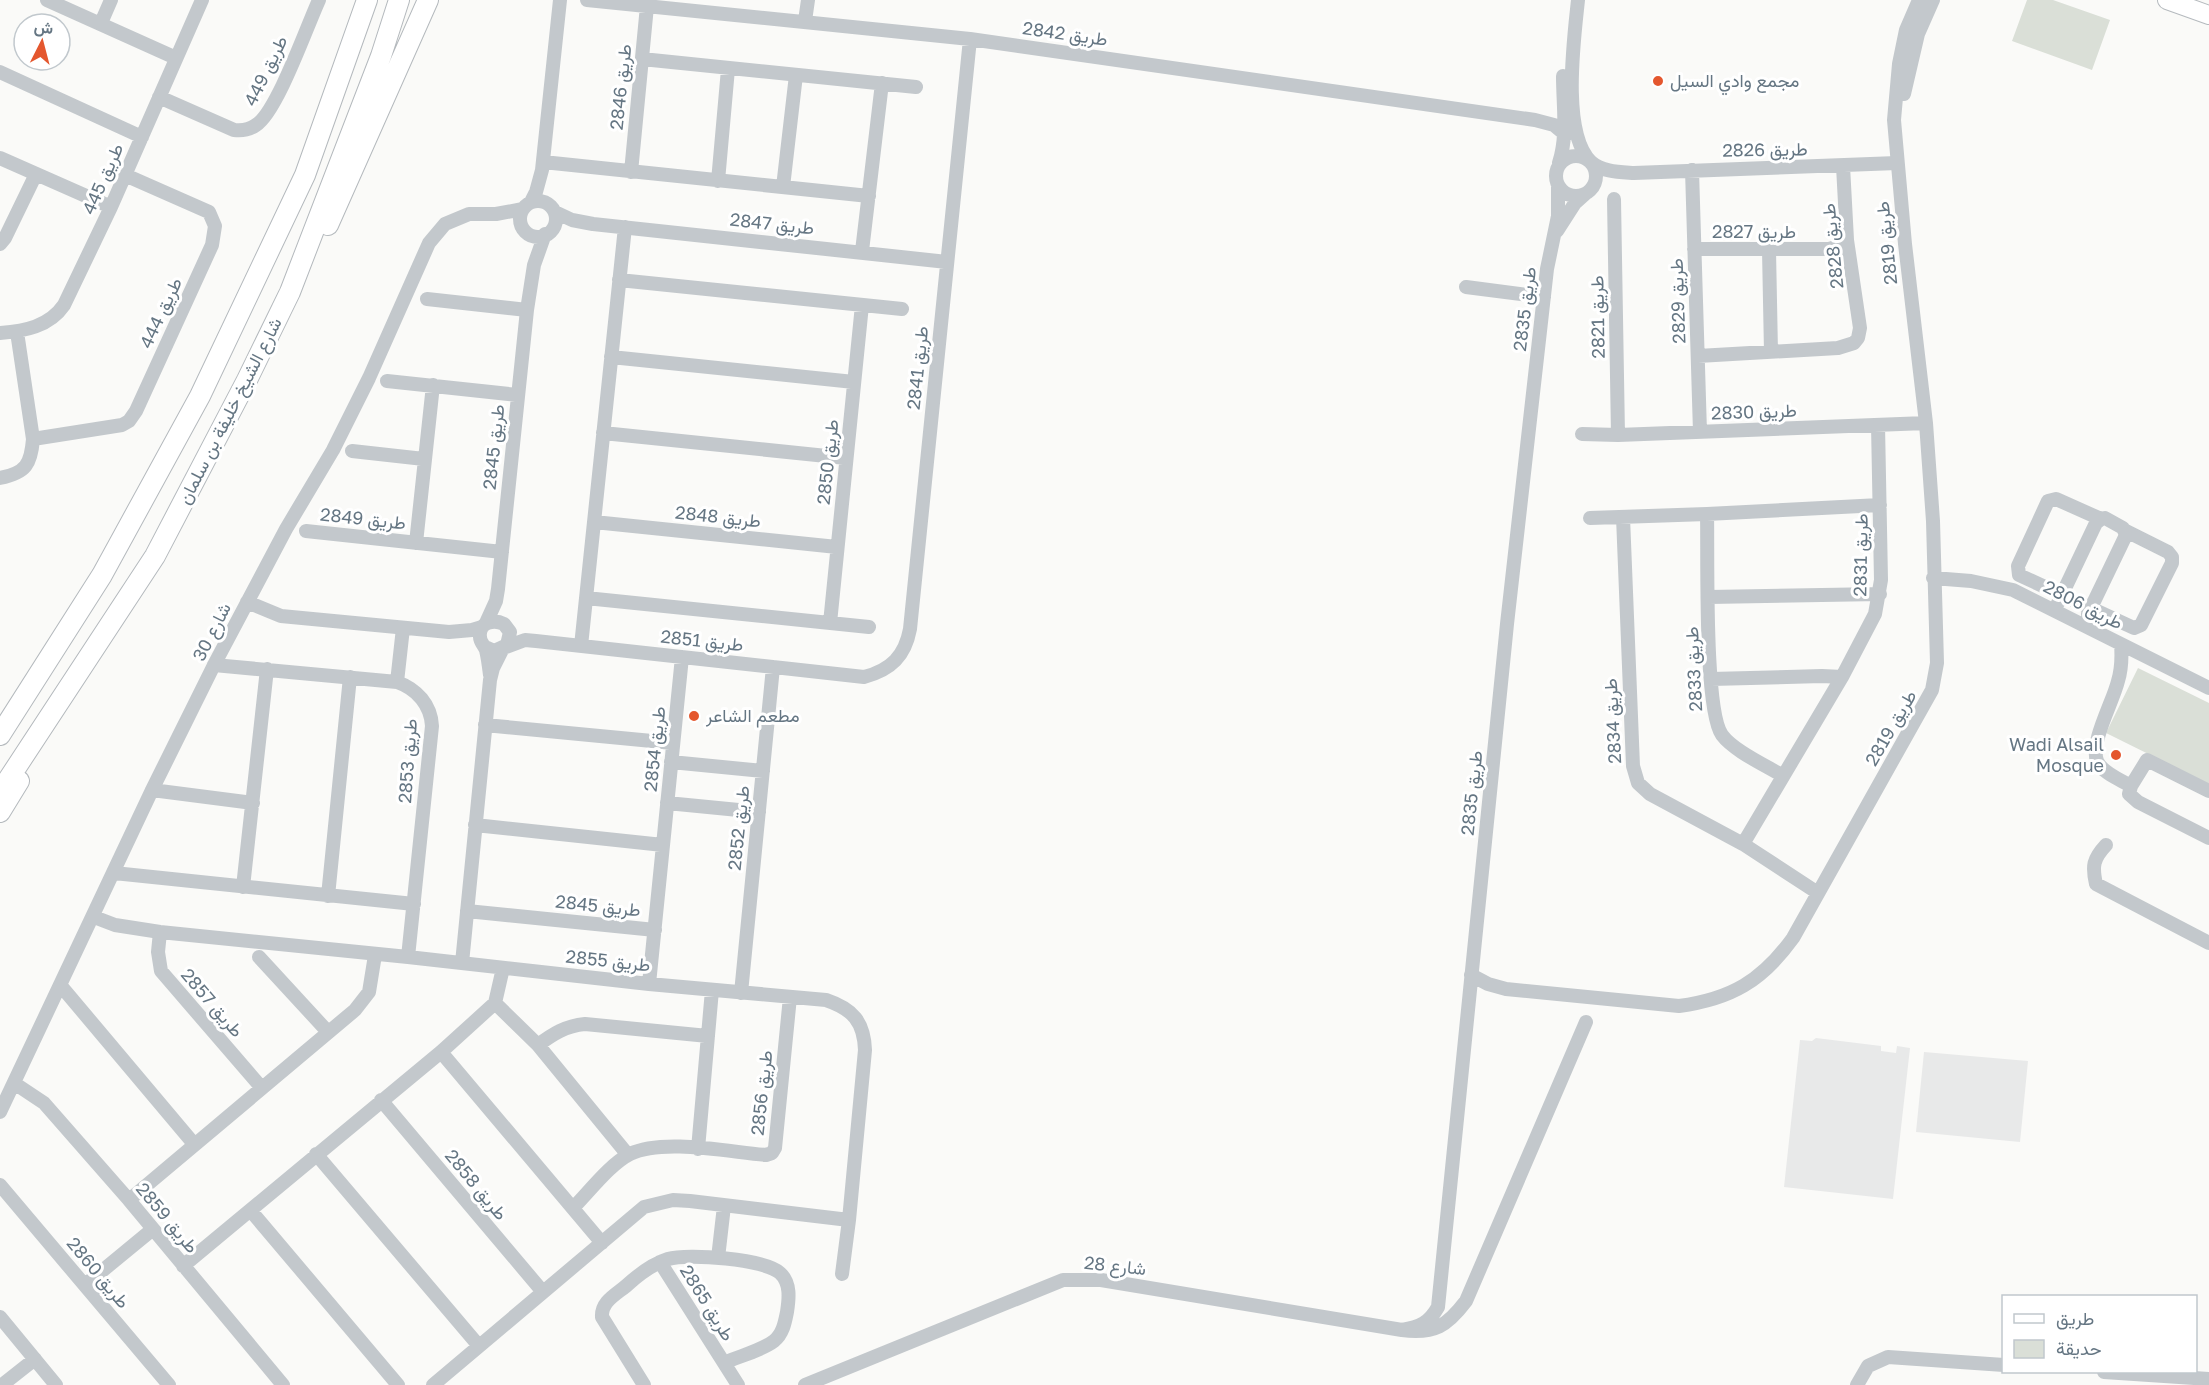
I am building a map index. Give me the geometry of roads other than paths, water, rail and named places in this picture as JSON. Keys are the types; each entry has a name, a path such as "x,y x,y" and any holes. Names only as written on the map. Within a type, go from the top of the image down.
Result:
{"highway":[{"path":"281,224 297,170 330,81 353,0"},
{"name":"شارع الشيخ خليفة بن سلمان","path":"0,735 102,575 200,396 305,175 367,0"},
{"name":"شارع الشيخ خليفة بن سلمان","path":"0,792 155,556 247,380 290,292 381,56 399,0"},
{"path":"290,292 328,224 428,0"},
{"path":"0,812 34,754 46,723"}],"main road":[{"path":"2167,0 2209,15"}],"street":[{"path":"47,0 176,58"},
{"path":"101,23 111,0"},
{"name":"طريق 445","path":"0,333 17,332 43,324 60,311 111,207 201,0"},
{"name":"طريق 449","path":"159,97 234,130 246,130 256,125 273,105 319,0"},
{"path":"543,166 555,220 549,232 536,236 524,228 520,216 536,192 543,166 560,0"},
{"name":"طريق 2842","path":"587,0 647,6 722,7 805,21 970,39 1535,120 1554,125 1566,135"},
{"path":"805,21 808,0"},
{"path":"1570,0 1563,75 1568,113 1579,144 1596,171 1596,177 1590,190 1583,195 1571,195 1561,190 1555,174 1565,147 1566,135 1568,113 1578,0"},
{"name":"طريق 2819","path":"1471,975 1488,984 1506,989 1679,1006 1705,1003 1749,984 1766,970 1792,938 1932,690 1937,663 1933,521 1926,423 1897,163 1894,114 1919,0"},
{"name":"طريق 2819","path":"1912,32 1933,0"},
{"name":"طريق 2846","path":"631,172 647,6"},
{"name":"طريق 2841","path":"864,677 878,674 891,666 901,656 907,643 970,39"},
{"path":"642,59 916,87"},
{"path":"718,181 729,69"},
{"path":"0,72 142,137"},
{"path":"783,188 796,75"},
{"path":"862,251 882,83"},
{"name":"طريق 2842","path":"1535,120 1568,113"},
{"path":"1559,163 1574,155 1590,161"},
{"path":"0,158 111,207"},
{"name":"طريق 2826","path":"1590,161 1600,168 1634,173 1897,163"},
{"path":"543,166 631,172 869,196"},
{"name":"طريق 2828","path":"1698,356 1846,347 1854,344 1858,338 1860,319 1847,240 1844,166"},
{"name":"طريق 2829","path":"1692,170 1700,432"},
{"name":"طريق 2826","path":"1590,190 1599,184 1634,173"},
{"path":"0,244 36,174"},
{"name":"طريق 444","path":"33,439 114,427 129,421 136,411 212,245 215,226 209,212 125,175"},
{"name":"طريق 2835","path":"1402,1330 1425,1324 1432,1318 1437,1307 1507,624 1544,297 1558,216 1558,185"},
{"name":"طريق 2835","path":"1553,238 1575,203 1590,190"},
{"name":"طريق 2821","path":"1614,199 1618,435"},
{"path":"527,206 540,201 551,208"},
{"name":"شارع 30","path":"0,1112 152,790 247,602 351,414 429,243 445,224 469,214 496,213 527,206"},
{"name":"طريق 2847","path":"551,208 572,220 593,224 862,251 947,262"},
{"name":"شارع 30","path":"496,213 524,228"},
{"name":"طريق 2847","path":"549,232 572,224 593,224"},
{"name":"طريق 2845","path":"524,228 534,265"},
{"path":"581,646 625,228"},
{"name":"طريق 2845","path":"484,625 496,601 498,589 527,310 534,265 549,232"},
{"name":"طريق 2827","path":"1694,249 1829,249 1847,240"},
{"path":"1769,250 1771,352"},
{"path":"619,280 902,309"},
{"path":"1466,287 1544,297"},
{"path":"427,299 527,310"},
{"name":"طريق 2850","path":"830,623 862,305"},
{"path":"0,478 21,471 28,465 32,455 33,439 17,332"},
{"path":"611,357 854,382"},
{"path":"387,381 518,394"},
{"name":"طريق 2849","path":"416,543 433,385"},
{"name":"طريق 2830","path":"1582,434 1618,435 1926,423"},
{"name":"طريق 2831","path":"1743,844 1842,677 1875,614 1880,594 1878,425"},
{"path":"603,433 846,458"},
{"path":"352,451 424,459"},
{"path":"2056,499 2101,519 2105,518 2126,531 2168,552 2172,557 2172,563 2141,625 2134,628 2019,575 2017,571 2048,501 2056,499"},
{"path":"1590,518 1880,506"},
{"name":"طريق 2833","path":"1707,514 1714,715 1720,733 1733,745 1783,776"},
{"name":"طريق 2834","path":"1623,517 1627,635 1635,775 1638,783 1650,794 1743,844 1818,893"},
{"path":"2054,610 2096,523 2101,519"},
{"name":"طريق 2848","path":"594,522 837,547"},
{"name":"طريق 2849","path":"306,531 502,552"},
{"path":"2083,625 2126,531"},
{"name":"طريق 2806","path":"1934,578 1971,581 2013,590 2209,688"},
{"name":"طريق 2845","path":"498,589 498,601 506,626"},
{"path":"1709,597 1880,594"},
{"path":"586,598 869,627"},
{"path":"247,602 282,616 403,628 449,632 472,630 499,621 506,626 509,641 497,658 490,680 462,963"},
{"path":"484,625 480,632 490,680"},
{"name":"طريق 2851","path":"506,626 516,634 536,641"},
{"path":"397,682 403,628"},
{"path":"449,632 494,651 503,648"},
{"name":"طريق 2851","path":"503,648 525,640 864,677"},
{"path":"2121,644 2122,662 2119,680 2097,740 2096,754 2098,763 2103,769 2131,786"},
{"name":"طريق 2854","path":"649,984 682,657"},
{"name":"طريق 2853","path":"214,665 397,682 407,685 425,702 431,714 432,726 408,957"},
{"name":"طريق 2852","path":"741,993 773,667"},
{"path":"243,886 267,669"},
{"path":"328,896 350,677"},
{"path":"1711,679 1842,677"},
{"path":"485,725 673,743"},
{"path":"2209,790 2147,760 2131,786 2130,794 2138,802 2209,838"},
{"path":"671,762 763,771"},
{"path":"152,790 253,803"},
{"path":"667,803 759,812"},
{"path":"475,825 663,845"},
{"path":"2106,845 2098,854 2092,868 2097,884 2209,943"},
{"path":"114,873 414,904"},
{"name":"طريق 2845","path":"467,911 655,930"},
{"name":"طريق 2855","path":"94,917 115,925 160,932 649,984 826,1000 842,1005 850,1011 865,1034 849,1220 842,1274"},
{"name":"طريق 2857","path":"160,932 158,962 161,971 261,1088"},
{"path":"129,1200 363,1002 369,992 375,955"},
{"path":"259,957 327,1032"},
{"path":"183,1266 441,1052 495,1003 503,968"},
{"path":"61,986 194,1144"},
{"name":"طريق 2819","path":"1469,1000 1487,992 1506,989"},
{"path":"698,1149 712,990"},
{"name":"طريق 2856","path":"573,1208 628,1155 645,1149 664,1146 766,1155 772,1153 775,1148 790,997"},
{"path":"495,1003 537,1045 628,1155"},
{"name":"شارع 28","path":"805,1385 1063,1281 1089,1280 1124,1284 1402,1330 1420,1332 1434,1330 1445,1324 1466,1301 1586,1022"},
{"path":"537,1045 559,1030 585,1024 708,1036"},
{"path":"441,1052 602,1243"},
{"name":"طريق 2859","path":"14,1083 44,1103 129,1200 283,1385"},
{"name":"طريق 2858","path":"381,1100 543,1292"},
{"path":"316,1154 479,1346"},
{"name":"طريق 2860","path":"0,1185 169,1385"},
{"path":"433,1385 644,1207 673,1200 849,1220"},
{"name":"طريق 2865","path":"718,1258 724,1206"},
{"path":"250,1211 398,1385"},
{"path":"85,1285 153,1229"},
{"name":"طريق 2865","path":"644,1385 602,1317 602,1310 605,1304 633,1278 669,1258 689,1256 718,1258 769,1266 781,1274 789,1290 787,1312 780,1334 766,1345 724,1363"},
{"name":"طريق 2865","path":"660,1262 738,1385"},
{"path":"0,1317 56,1385"},
{"path":"1857,1385 1868,1366 1888,1357 2002,1365"},
{"path":"2,1385 35,1359"},
{"path":"2130,1373 2209,1379"}],"place":[{"name":"مجمع وادي السيل","path":"1658,81"},
{"name":"مطعم الشاعر","path":"694,716"},
{"name":"Wadi Alsail Mosque","path":"2116,755"}]}
